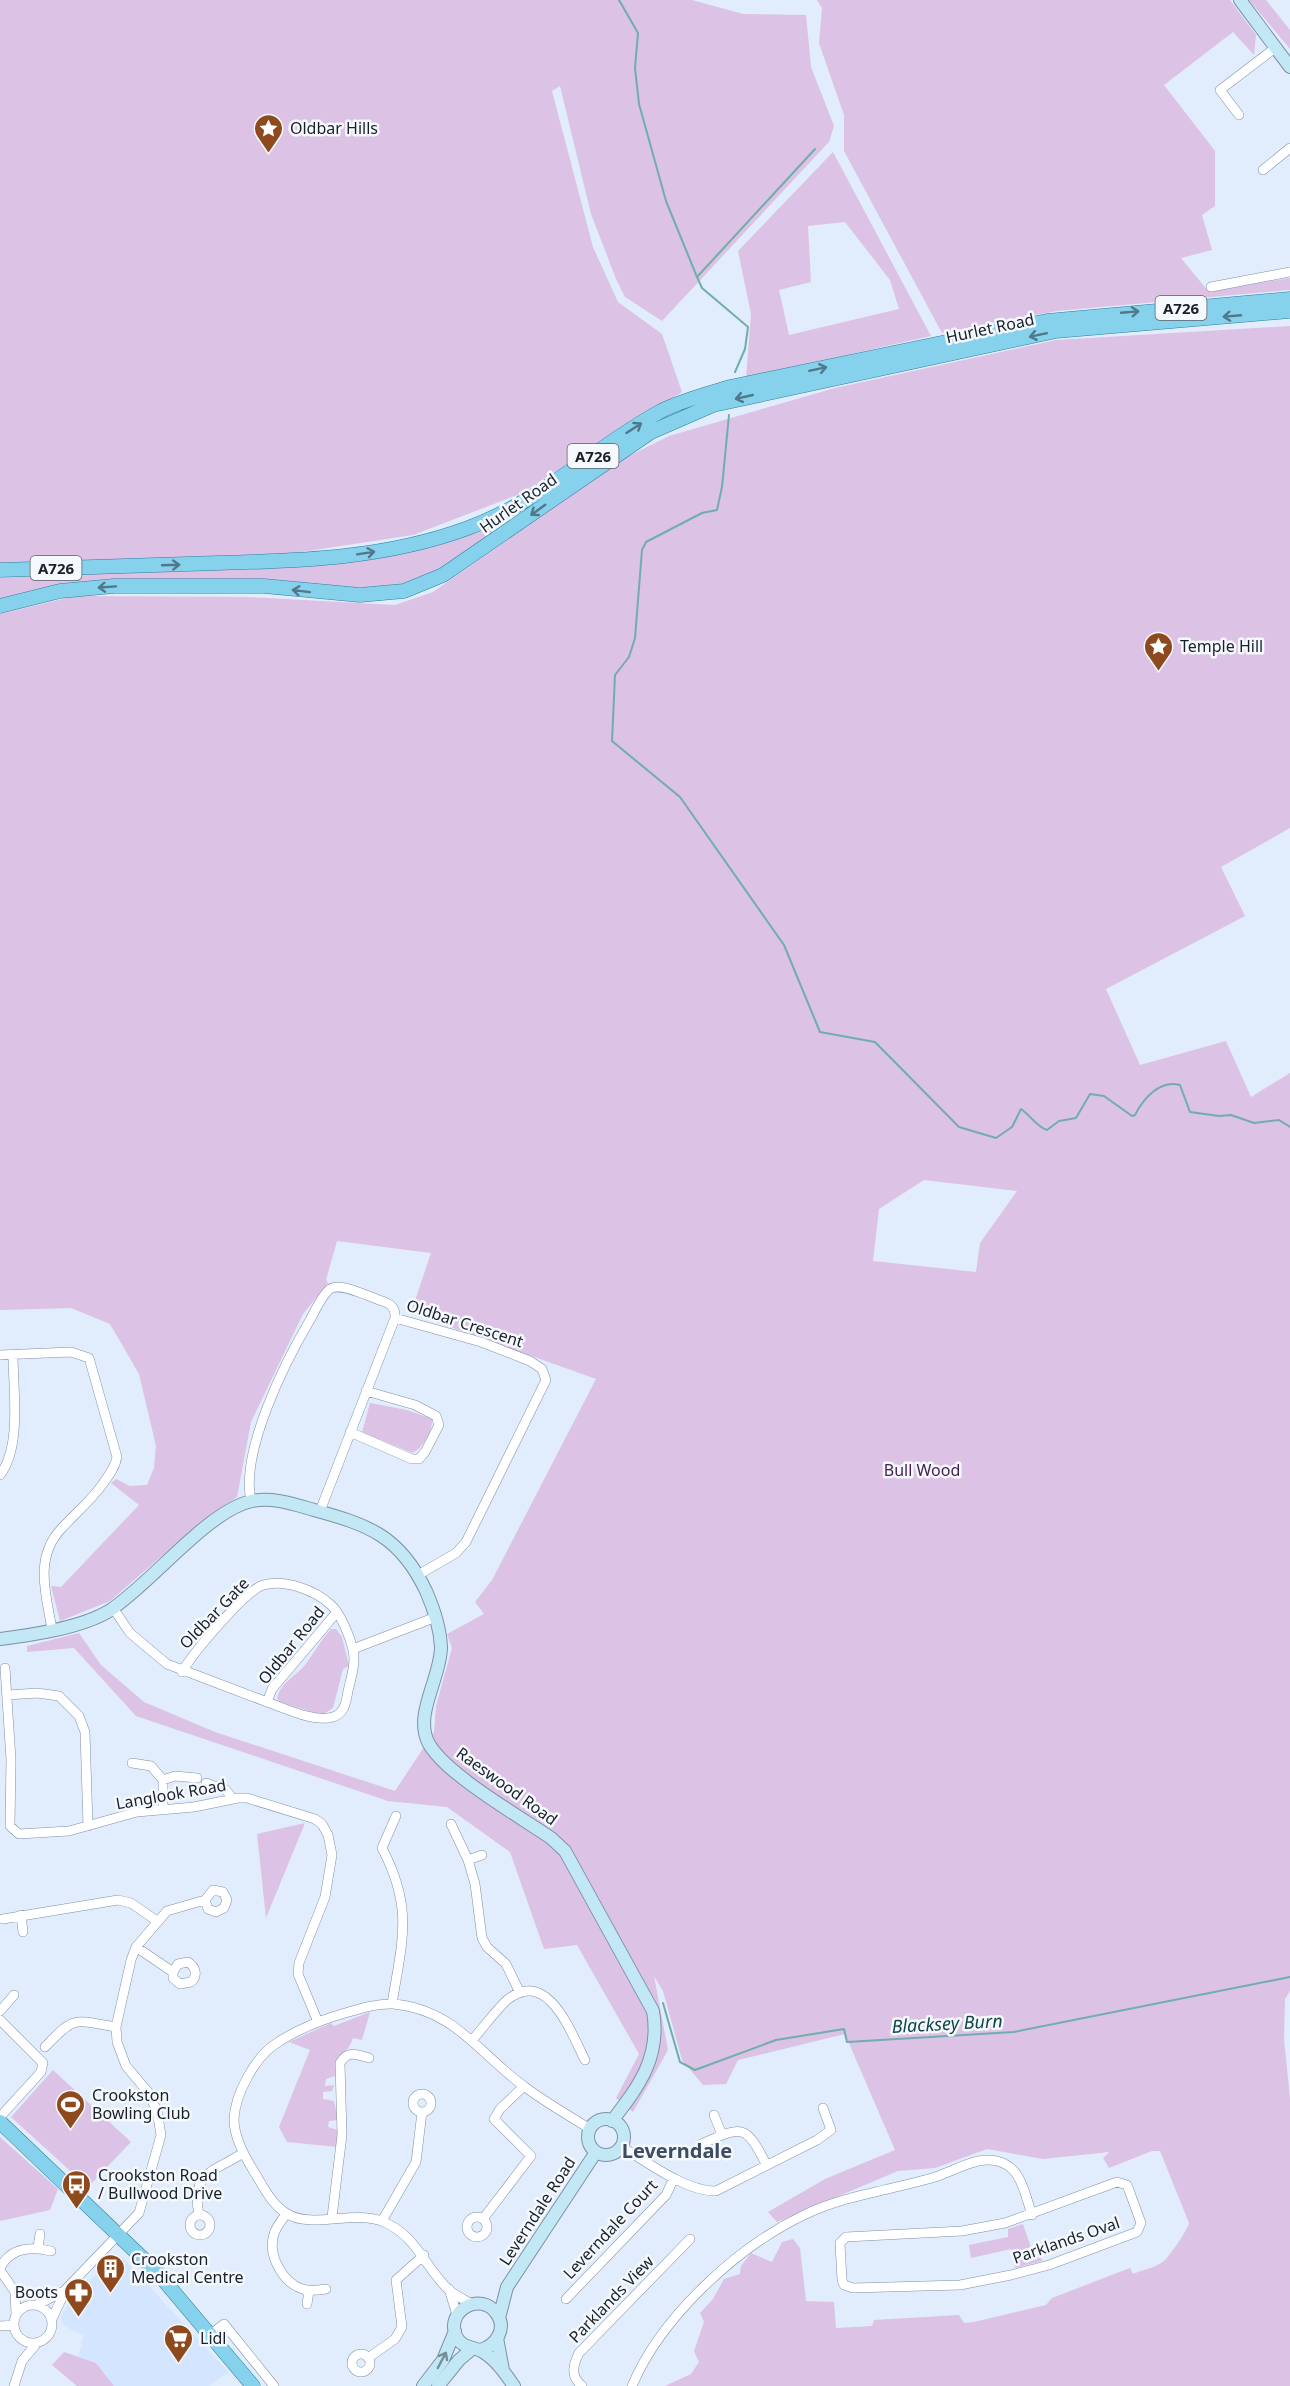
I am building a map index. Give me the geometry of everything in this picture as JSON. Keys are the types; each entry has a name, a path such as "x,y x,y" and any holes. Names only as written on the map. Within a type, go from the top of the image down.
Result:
{"main road":[{"name":"Hurlet Road","path":"0,570 277,562 344,557 391,549 468,528 521,504 663,410 691,398 730,387 1047,321 1290,299"},
{"name":"Hurlet Road","path":"0,606 60,591 114,586 264,586 360,595 404,591 443,575 651,432 713,405 1056,331 1290,311"},
{"path":"0,2122 156,2271 212,2334 253,2386"}],"street":[{"path":"1240,0 1290,67"},
{"path":"1239,115 1220,90 1275,48"},
{"path":"1263,170 1290,148"},
{"path":"1211,287 1290,272"},
{"name":"Oldbar Crescent","path":"251,1501 248,1481 270,1402 298,1339 328,1291 339,1287 388,1302 394,1309 395,1318 471,1339 530,1361 542,1369 546,1380 466,1542 456,1553 418,1575"},
{"path":"320,1511 395,1318"},
{"path":"0,1355 71,1352 89,1358 117,1457 116,1464 86,1506 60,1530 48,1551 43,1584 52,1629"},
{"path":"0,1475 6,1467 14,1441 13,1355"},
{"path":"350,1432 412,1459 419,1459 439,1425 436,1416 415,1405 366,1391"},
{"path":"0,1452 12,1451"},
{"name":"Raeswood Road","path":"0,1639 52,1629 99,1616 130,1596 221,1515 251,1501 273,1499 320,1511 363,1524 393,1542 418,1575 436,1617 441,1655 424,1721 429,1744 448,1766 551,1838 565,1851 580,1873 653,2011 656,2037 652,2060 646,2074 612,2121"},
{"name":"Oldbar Gate","path":"182,1672 199,1647 250,1593 265,1585 277,1583 304,1589 321,1597 337,1612"},
{"name":"Oldbar Road","path":"113,1608 139,1642 166,1664 182,1672 267,1702 317,1718 336,1716 344,1709 353,1670 354,1653 337,1612 272,1689 267,1702"},
{"path":"354,1653 436,1617"},
{"name":"Langlook Road","path":"5,1668 11,1760 10,1826 20,1834 69,1831 137,1812 194,1807 232,1798 248,1798 303,1814 322,1824 328,1835 332,1855 325,1897 298,1963 298,1974 318,2022"},
{"path":"8,1695 37,1693 59,1696 79,1716 85,1732 88,1826"},
{"path":"132,1763 151,1766 163,1780 163,1809"},
{"path":"163,1780 175,1776 197,1778"},
{"path":"206,1783 225,1790 232,1798"},
{"path":"392,2004 404,1929 403,1904 382,1848 396,1816"},
{"path":"451,1824 468,1860 475,1884 482,1938 487,1947 506,1964 520,1993"},
{"path":"370,1850 382,1848"},
{"path":"468,1860 482,1855"},
{"path":"3,1919 118,1900 131,1903 157,1921"},
{"path":"22,2361 38,2342 49,2334 52,2319 66,2289 127,2227 143,2204 161,2135 157,2111 120,2055 116,2027 126,1977 136,1947 167,1911 205,1900"},
{"path":"21,1915 23,1932"},
{"path":"136,1947 173,1972"},
{"path":"473,2039 507,2000 520,1993 538,1993 555,2004 585,2060"},
{"path":"0,2011 14,1995"},
{"path":"423,2386 443,2361 454,2331 457,2315 449,2289 401,2231 382,2221 332,2217 312,2219 286,2214 268,2194 243,2153 234,2119 246,2082 258,2060 272,2046 318,2022 359,2009 392,2004 422,2010 449,2023 473,2039 524,2086 590,2128"},
{"path":"0,2020 43,2063 41,2072 0,2117"},
{"path":"45,2047 66,2025 75,2020 116,2027"},
{"path":"332,2217 342,2134 340,2063 345,2055 351,2053 369,2058"},
{"path":"483,2219 531,2156 494,2119 500,2109 524,2086"},
{"path":"622,2147 674,2178 705,2191 716,2192 726,2189 766,2164 835,2130 824,2108"},
{"path":"382,2221 416,2162 422,2112"},
{"path":"714,2115 722,2135"},
{"path":"601,2120 612,2121 623,2132 622,2147 610,2155 596,2152 588,2141 590,2128 601,2120"},
{"path":"701,2144 736,2131 748,2134 754,2140 766,2164"},
{"name":"Leverndale Road","path":"499,2318 507,2287 596,2152"},
{"path":"199,2215 196,2191 201,2179 216,2166 243,2153"},
{"path":"632,2386 642,2363 656,2343 720,2271 754,2242 805,2214 877,2191 937,2176 971,2162 988,2160 1000,2161 1013,2169 1032,2215"},
{"name":"Leverndale Court","path":"566,2300 666,2195 674,2178"},
{"name":"Parklands Oval","path":"1117,2182 1127,2185 1141,2223 1137,2232 1049,2265 967,2284 853,2288 844,2285 842,2280 840,2243 846,2237 962,2231 1032,2215 1117,2182"},
{"path":"286,2214 273,2235 273,2255 279,2269 291,2284 309,2291 326,2289"},
{"path":"38,2247 40,2234"},
{"name":"Parklands View","path":"582,2386 576,2381 573,2366 579,2353 690,2239"},
{"path":"15,2386 22,2361 19,2337 14,2325 15,2292 0,2269 8,2254 38,2247 51,2250"},
{"path":"368,2358 400,2334 402,2327 396,2280 424,2256"},
{"name":"Leverndale Road","path":"478,2304 507,2287"},
{"path":"16,2314 24,2307 35,2305 66,2289"},
{"path":"438,2386 459,2360 476,2349 490,2346 497,2338 500,2328 499,2318 493,2309 449,2289"},
{"path":"307,2304 309,2291"},
{"path":"15,2292 46,2309 52,2319"},
{"path":"457,2315 478,2304"},
{"path":"212,2334 224,2324 274,2386"},
{"path":"0,2326 14,2325"},
{"path":"454,2331 459,2340 476,2349 503,2370 514,2386"},
{"path":"19,2337 27,2342 38,2342"},
{"path":"497,2338 503,2370"}],"shaded area":[{"path":"122,2257 228,2372 209,2386 114,2386 96,2363 78,2357 84,2335 64,2326 61,2317 73,2297 113,2258"}],"green space":[{"path":"0,0 692,0 743,14 806,15 811,67 834,126 829,142 662,321 625,297 616,279 591,214 560,86 552,91 593,247 618,302 662,334 682,392 520,494 413,535 282,555 0,566"},
{"path":"817,0 1230,0 1256,35 1254,55 1233,32 1164,85 1215,151 1215,206 1202,215 1212,250 1181,258 1208,291 1290,278 1290,290 1057,311 942,333 844,151 844,115 819,43 822,8"},
{"path":"1249,0 1266,0 1290,30 1290,49"},
{"path":"833,152 931,336 746,378 751,314 738,251","holes":["845,222 890,280 899,309 789,335 779,290 811,282 808,226"]},
{"name":"Bull Wood","path":"1290,326 1290,828 1221,867 1245,916 1106,989 1140,1065 1226,1041 1251,1097 1290,1073 1290,1991 1285,1999 1284,2039 1290,2098 1290,2386 665,2386 691,2374 699,2362 694,2351 704,2322 700,2313 713,2299 724,2279 740,2274 741,2266 751,2253 772,2262 782,2242 793,2239 800,2248 806,2301 834,2302 836,2328 872,2326 874,2320 959,2315 964,2323 1046,2305 1052,2298 1130,2268 1133,2274 1154,2266 1168,2257 1189,2223 1160,2151 1152,2151 1109,2168 1103,2158 1109,2152 1043,2159 987,2149 935,2168 898,2171 777,2222 768,2212 825,2179 895,2150 845,2034 738,2060 726,2084 703,2085 682,2060 663,1991 654,1976 668,2050 633,2112 616,2098 639,2054 577,1945 544,1949 510,1852 447,1807 388,1801 136,1716 74,1648 27,1652 27,1646 79,1633 101,1665 144,1702 215,1732 395,1791 434,1732 436,1706 452,1648 447,1634 484,1614 475,1602 492,1580 596,1379 411,1313 431,1253 337,1241 326,1280 328,1283 303,1314 251,1422 237,1497 203,1520 110,1601 60,1621 51,1586 61,1587 139,1505 111,1483 116,1479 130,1486 147,1485 154,1468 156,1446 139,1374 110,1324 71,1308 0,1310 0,614 75,596 248,597 395,605 433,592 621,460 669,436 835,388 1056,340","holes":["924,1180 1017,1191 980,1243 976,1272 873,1261 879,1209"]},
{"path":"490,525 493,534 454,560 430,574 386,588 137,581 66,583 0,601 0,578 393,555 429,547"},
{"path":"370,1403 407,1410 432,1419 431,1429 424,1443 413,1453 362,1432"},
{"path":"331,1629 336,1629 342,1637 349,1666 343,1669 333,1708 322,1715 280,1702 277,1698 279,1692 305,1665"},
{"path":"305,1823 266,1918 257,1834"},
{"path":"370,2012 362,2040 353,2038 340,2058 335,2076 326,2079 325,2086 334,2085 332,2091 323,2092 323,2099 334,2101 338,2120 329,2121 328,2127 338,2130 338,2147 287,2142 279,2127 310,2050 289,2042 331,2023 334,2026"},
{"name":"Crookston Bowling Club","path":"53,2070 131,2142 88,2187 11,2117"},
{"path":"0,2137 58,2189 50,2210 0,2221"},
{"path":"1023,2224 1034,2256 1040,2254 1042,2261 1015,2268 1011,2249 971,2258 969,2245 1008,2237 1008,2229"},
{"path":"64,2352 96,2363 114,2386 77,2386 52,2365"}],"waterway":[{"path":"619,0 638,33 635,68 639,104 666,201 697,277"},
{"path":"735,372 745,349 748,327 702,288 697,277 815,149"},
{"path":"729,415 722,487 717,510 702,513 646,542 642,550 635,638 629,657 615,675 612,741 680,797 784,945 820,1032 875,1042 959,1127 996,1138 1012,1127 1021,1109 1047,1130 1059,1121 1076,1118 1090,1094 1104,1096 1132,1116 1153,1092 1173,1084 1180,1085 1190,1112 1219,1116 1231,1115 1254,1123 1279,1120 1290,1127"},
{"name":"Blacksey Burn","path":"663,2003 680,2062 695,2070 776,2040 844,2029 847,2042 1014,2032 1290,1977"}],"place":[{"name":"Oldbar Hills","path":"269,154"},
{"name":"Temple Hill","path":"1159,672"},
{"name":"Crookston Bowling Club","path":"71,2130"},
{"name":"Crookston Road / Bullwood Drive","path":"77,2210"},
{"name":"Crookston Medical Centre","path":"110,2294"},
{"name":"Boots","path":"79,2318"},
{"name":"Lidl","path":"179,2364"}],"district":[{"name":"Leverndale","path":"677,2150"}]}
